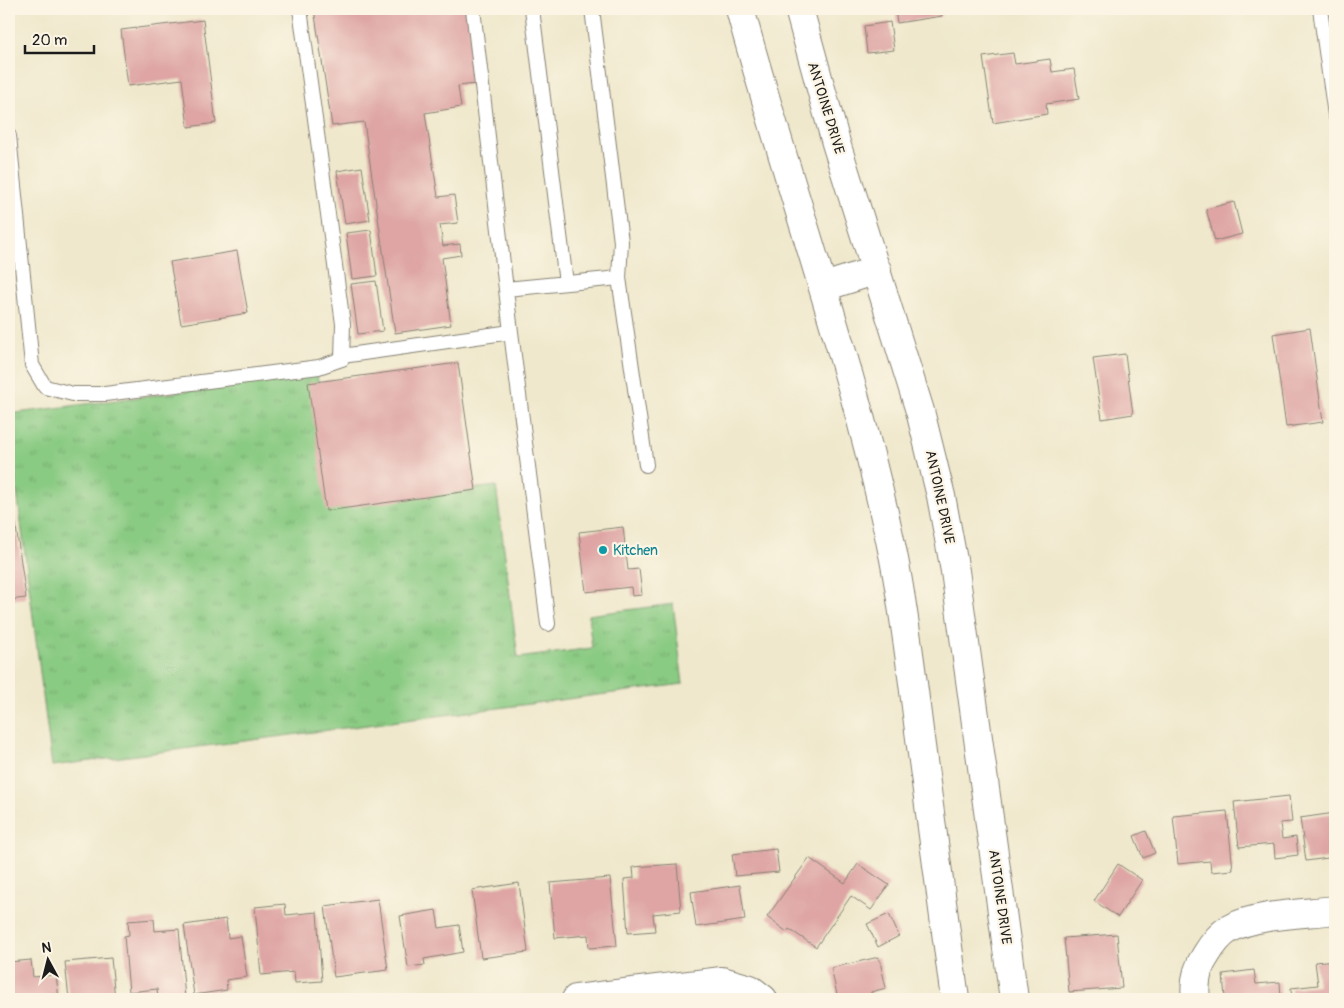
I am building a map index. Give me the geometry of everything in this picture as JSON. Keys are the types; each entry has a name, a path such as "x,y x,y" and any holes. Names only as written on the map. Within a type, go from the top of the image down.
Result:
{"main road":[{"path":"740,9 768,112 824,287 870,457 894,561 955,999"},
{"name":"ANTOINE DRIVE","path":"799,9 834,134 920,411 941,496 969,664 1014,999"},
{"path":"824,287 877,270"},
{"path":"1196,999 1194,990 1200,964 1227,930 1245,921 1335,910"},
{"path":"576,999 722,981 750,989 763,999"}],"lane":[{"path":"9,136 32,364 45,387 73,394 105,394 319,367 342,360 343,324 300,9"},
{"path":"473,9 548,624"},
{"path":"532,9 566,283"},
{"path":"592,9 621,242 619,278 646,465"},
{"path":"1320,9 1335,115"},
{"path":"506,289 619,278"},
{"path":"342,356 511,332"}],"green space":[{"path":"317,374 335,506 496,486 518,658 592,648 588,615 673,604 683,684 52,766 9,429 9,414"}],"building":[{"path":"314,9 468,9 476,84 458,86 461,107 425,113 438,197 454,195 458,223 440,225 443,246 460,244 461,255 442,258 451,325 395,333 364,122 332,126"},
{"path":"895,9 940,9 942,16 897,23"},
{"path":"203,20 216,123 188,127 182,79 128,86 121,30"},
{"path":"890,22 894,50 867,53 864,26"},
{"path":"1013,53 1015,64 1050,59 1052,72 1074,69 1079,99 1046,104 1047,114 993,123 983,57"},
{"path":"362,167 370,220 345,224 337,171"},
{"path":"1234,202 1242,234 1215,241 1206,209"},
{"path":"371,230 377,276 352,279 346,233"},
{"path":"237,251 248,313 181,324 170,262"},
{"path":"376,281 383,331 358,334 351,284"},
{"path":"1310,328 1323,422 1286,427 1273,334"},
{"path":"1125,354 1133,414 1102,419 1093,358"},
{"path":"458,363 476,490 326,511 308,383"},
{"path":"9,477 26,598 9,600"},
{"name":"Kitchen","path":"623,527 628,570 639,569 642,595 632,596 631,587 586,592 579,532"},
{"path":"1289,796 1292,822 1280,823 1282,839 1296,837 1298,855 1275,858 1274,844 1239,847 1234,802"},
{"path":"1227,811 1233,870 1211,872 1210,861 1178,864 1173,816"},
{"path":"1335,813 1335,857 1306,861 1300,818"},
{"path":"1146,831 1155,853 1143,858 1134,836"},
{"path":"776,849 779,872 735,876 732,854"},
{"path":"809,858 845,883 858,864 889,885 871,910 851,896 816,947 789,929 787,932 767,917"},
{"path":"677,864 681,911 653,914 655,931 628,933 624,879 634,878 633,867"},
{"path":"1118,864 1142,880 1118,917 1094,901"},
{"path":"610,878 617,946 589,948 588,935 555,938 550,883"},
{"path":"519,883 528,952 481,958 472,890"},
{"path":"740,885 745,920 696,927 691,892"},
{"path":"378,899 388,970 334,977 325,906"},
{"path":"285,904 286,915 317,912 322,981 295,983 294,972 261,975 255,907"},
{"path":"436,910 439,928 459,925 463,952 424,959 425,965 408,967 400,916"},
{"path":"889,914 899,936 878,947 867,924"},
{"path":"154,919 155,931 179,929 185,998 158,999 157,989 129,992 124,936 129,935 128,921"},
{"path":"226,919 228,938 241,936 247,977 226,980 227,990 194,995 184,925"},
{"path":"1117,934 1122,988 1069,992 1064,938"},
{"path":"879,957 886,988 871,992 872,999 838,999 831,968"},
{"path":"111,958 115,999 69,999 65,962"},
{"path":"31,960 33,977 56,975 59,999 9,999 9,962"},
{"path":"1335,960 1335,999 1292,999 1291,988 1318,985 1315,962"},
{"path":"1254,970 1256,984 1280,982 1281,999 1225,999 1223,974"}],"place":[{"name":"Kitchen","path":"603,550"}]}
